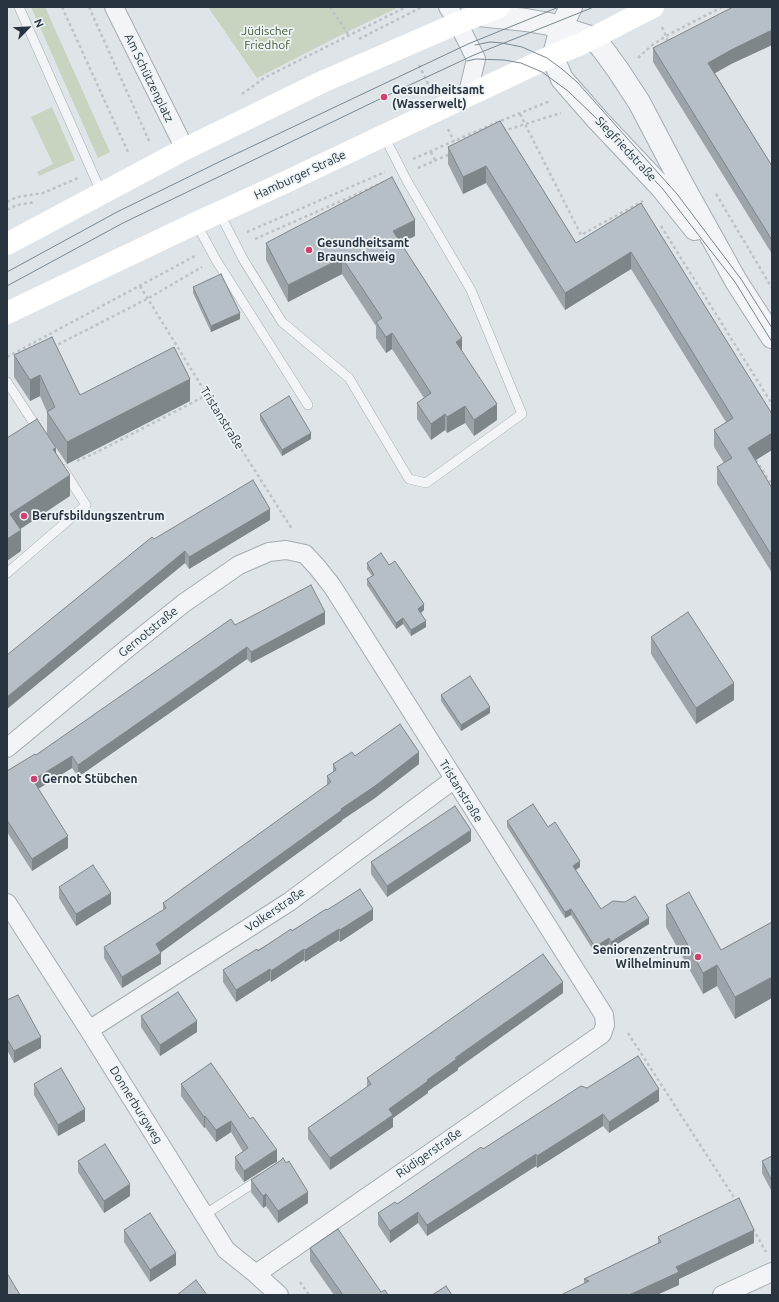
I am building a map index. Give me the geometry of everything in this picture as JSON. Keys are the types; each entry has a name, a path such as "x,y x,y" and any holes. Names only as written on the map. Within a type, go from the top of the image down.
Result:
{"main road":[{"path":"7,244 185,149 322,82 409,44 453,15 479,15 499,7"},
{"name":"Hamburger Straße","path":"7,313 219,212 593,38 653,7"}],"street":[{"name":"Am Schützenplatz","path":"114,7 185,149"},
{"path":"554,55 561,27 571,7"},
{"path":"453,15 476,59 467,97"},
{"path":"479,15 526,20 561,27 593,38"},
{"name":"Siegfriedstraße","path":"593,38 618,70 639,102 736,281 772,337"},
{"name":"Siegfriedstraße","path":"554,55 556,65 562,79 596,118 662,188 736,281"},
{"path":"642,166 651,165 664,150"},
{"name":"Gernotstraße","path":"7,748 184,603 239,565 269,552 286,550 305,554"},
{"name":"Tristanstraße","path":"305,554 317,566 332,586 453,780 604,1015 605,1026 602,1034"},
{"name":"Volkerstraße","path":"89,1030 289,902 453,780"},
{"name":"Donnerburgweg","path":"7,903 89,1030 226,1250 279,1295"},
{"name":"Rüdigerstraße","path":"256,1274 602,1034"},
{"path":"722,1295 770,1265"}],"lane":[{"path":"19,7 102,194"},
{"path":"219,212 243,259 282,322 349,378 409,479 426,483 522,414 471,290 403,174 384,136"},
{"path":"196,223 216,260 308,404"},
{"path":"7,382 44,440"},
{"path":"7,573 86,505 57,460"},
{"path":"204,1215 265,1176"}],"path":[{"path":"62,7 128,152"},
{"path":"89,7 150,145"},
{"path":"330,7 347,32 348,36"},
{"path":"241,95 264,78 406,7"},
{"path":"422,7 398,19 454,141 520,114 581,235 644,200"},
{"path":"670,44 666,36 722,7"},
{"path":"379,21 382,28"},
{"path":"496,134 563,112"},
{"path":"254,239 456,151"},
{"path":"431,152 435,160"},
{"path":"7,202 17,198 42,193 80,176"},
{"path":"657,220 772,404"},
{"path":"50,349 148,299 202,267"},
{"name":"Tristanstraße","path":"140,286 293,530"},
{"path":"74,455 78,461 207,395"},
{"path":"756,460 772,485 768,488"},
{"path":"628,1032 740,1206"},
{"path":"751,1225 770,1265"},
{"path":"300,1282 308,1295"}],"green space":[{"path":"31,7 45,7 110,152 98,158"},
{"name":"Jüdischer Friedhof","path":"208,7 399,7 257,78"},
{"path":"52,107 75,160 39,176 37,172 53,164 31,117"}],"building":[{"path":"733,7 772,7 772,30 708,63 772,166 772,240 653,48"},
{"path":"500,121 576,243 641,203 772,414 772,433 748,448 772,488 772,556 717,467 732,458 714,430 733,418 631,252 565,293 486,166 463,177 448,147"},
{"path":"392,177 415,220 393,231 462,338 456,342 497,404 474,420 465,406 447,417 445,414 431,424 417,403 431,393 392,333 386,337 376,322 382,318 342,258 288,285 266,243"},
{"path":"221,274 240,313 211,326 193,287"},
{"path":"52,337 80,395 174,347 190,379 67,442 47,412 55,407 40,375 30,380 14,355"},
{"path":"289,396 311,433 282,450 260,414"},
{"name":"Berufsbildungszentrum","path":"37,419 56,448 53,449 70,475 10,514 21,530 7,539 7,438"},
{"path":"253,480 270,509 189,557 185,551 7,697 7,655 152,537 154,539"},
{"path":"381,553 389,565 395,561 424,604 418,609 426,621 411,630 403,618 396,623 367,579 374,575 367,563"},
{"path":"311,585 325,612 251,652 247,647 78,765 72,756 33,780 68,836 32,859 7,820 7,771 35,754 36,755 231,619 235,625"},
{"path":"688,612 734,683 696,708 651,637"},
{"path":"470,676 490,707 461,725 441,695"},
{"path":"400,724 419,752 375,786 341,809 342,810 156,944 161,953 122,977 104,947 166,908 163,903 331,782 327,776 336,770 333,764 352,752 355,756"},
{"path":"533,804 548,827 555,822 580,861 573,866 601,909 613,901 625,902 635,896 649,918 611,942 609,938 595,947 571,909 565,912 507,821"},
{"path":"455,806 471,830 387,886 371,862"},
{"path":"93,865 111,893 76,914 59,887"},
{"path":"360,889 373,909 340,930 339,929 305,950 304,949 271,971 270,969 236,990 223,970 257,949 258,951 291,929 292,931"},
{"path":"689,892 721,950 772,922 772,977 735,997 717,965 703,973 666,905"},
{"path":"543,954 563,982 455,1058 458,1058 389,1109 393,1115 330,1158 308,1128 371,1084 367,1078"},
{"path":"178,992 197,1021 160,1045 141,1016"},
{"path":"18,995 41,1037 14,1051 7,1039 7,1000"},
{"path":"638,1056 659,1089 609,1122 603,1114 537,1156 536,1154 427,1225 418,1212 390,1231 378,1213 395,1202 397,1204 481,1147 483,1149 581,1086 587,1088"},
{"path":"211,1063 250,1119 253,1117 277,1150 244,1171 235,1157 248,1148 231,1121 216,1130 205,1116 204,1117 181,1084"},
{"path":"61,1068 85,1109 58,1125 34,1084"},
{"path":"105,1144 130,1184 104,1201 78,1161"},
{"path":"772,1156 772,1181 762,1161"},
{"path":"283,1158 286,1163 289,1161 308,1192 278,1211 266,1194 263,1196 251,1180"},
{"path":"739,1198 754,1230 676,1267 679,1272 629,1295 561,1295 589,1281 584,1279 661,1242 658,1237"},
{"path":"150,1213 176,1253 150,1270 124,1230"},
{"path":"338,1229 381,1292 385,1290 388,1295 343,1295 310,1248"},
{"path":"7,1273 20,1295 7,1295"},
{"path":"196,1280 207,1295 177,1295"},
{"path":"446,1286 452,1295 432,1295"}],"tram line":[{"path":"7,272 117,212 221,161 468,44 559,7"},
{"path":"7,286 123,223 384,97 474,55 594,7"},
{"path":"475,45 490,42 522,47 547,58 577,82 677,194 741,279 772,328"},
{"path":"467,61 476,59 504,60 521,63 542,72 568,91 597,119 662,188 735,282 772,342"}],"place":[{"name":"Gesundheitsamt (Wasserwelt)","path":"384,97"},
{"name":"Gesundheitsamt Braunschweig","path":"309,250"},
{"name":"Berufsbildungszentrum","path":"24,516"},
{"name":"Gernot Stübchen","path":"34,779"},
{"name":"Seniorenzentrum Wilhelminum","path":"698,957"}]}
